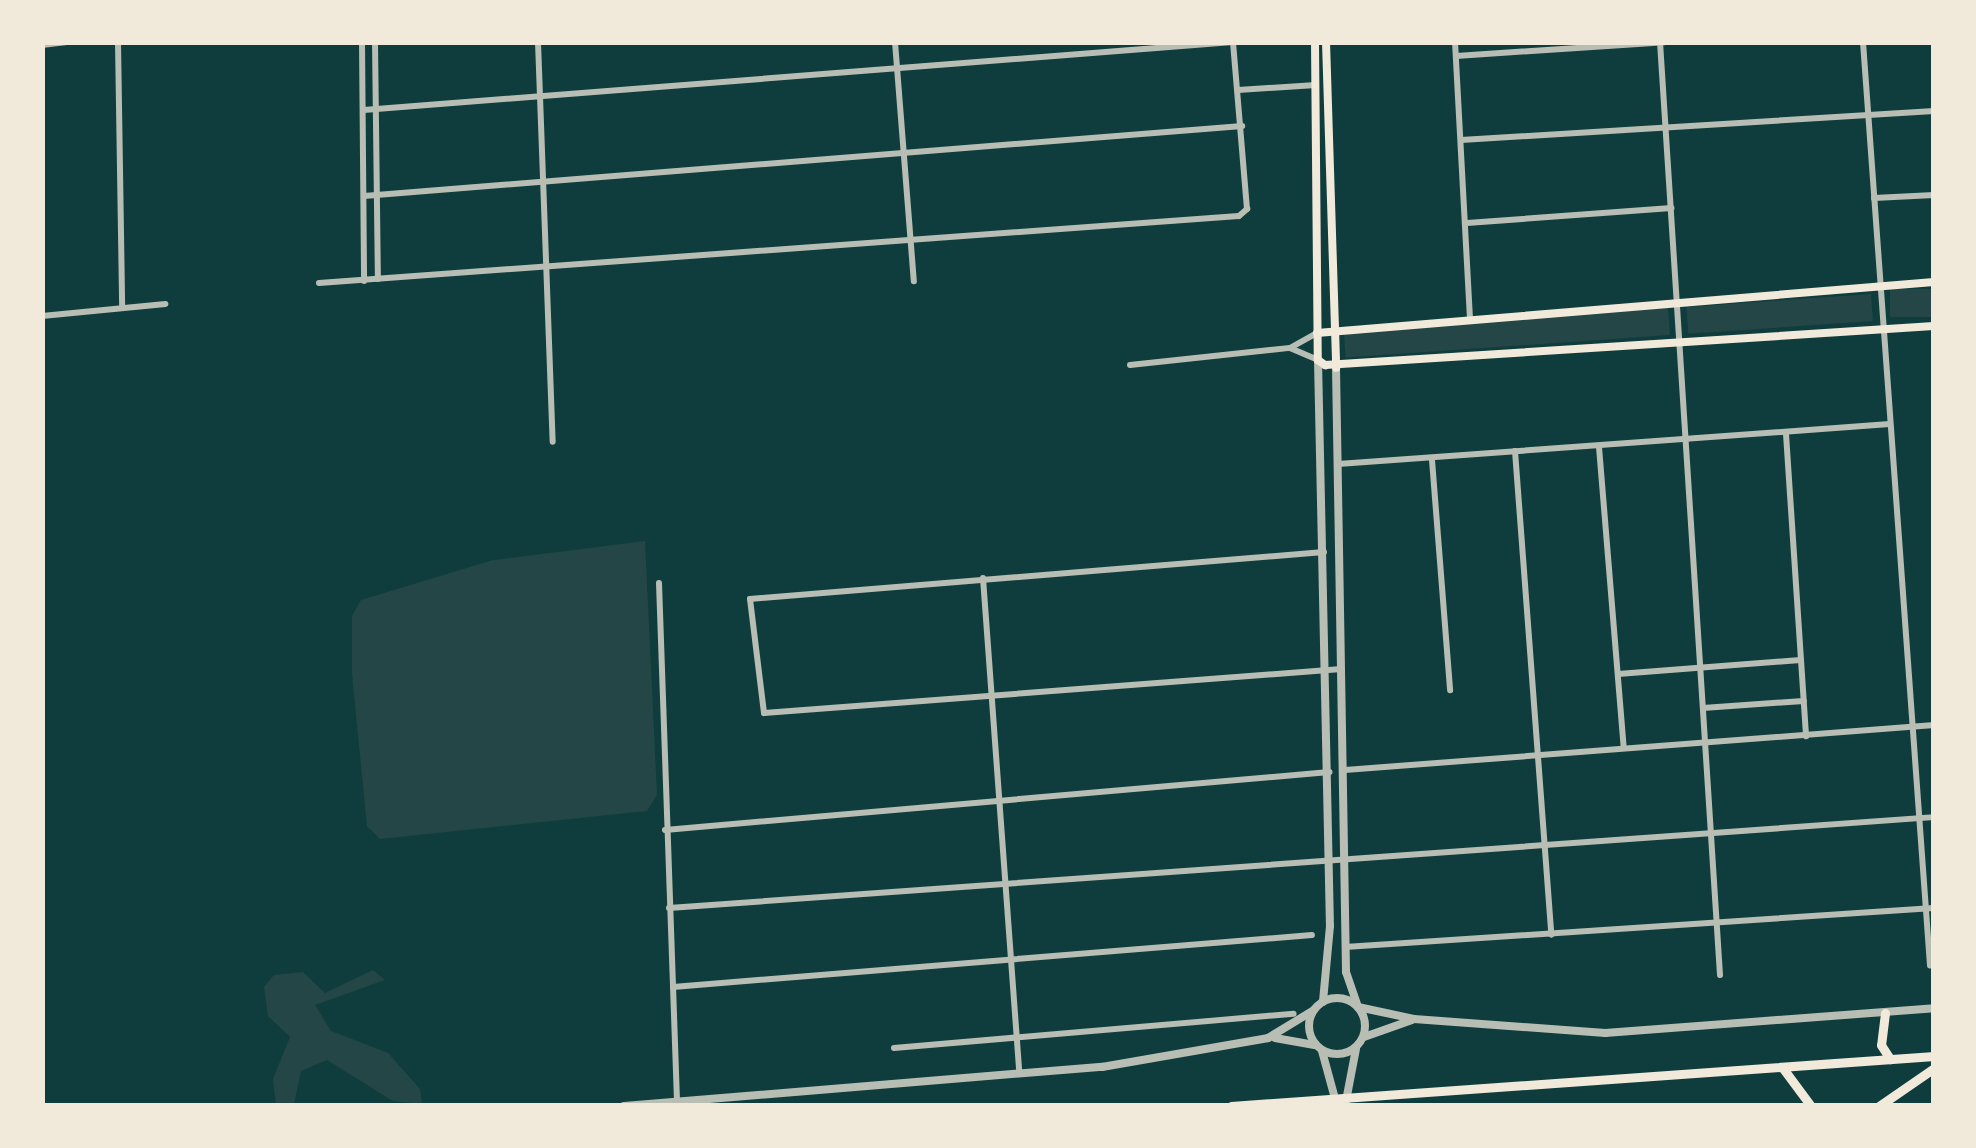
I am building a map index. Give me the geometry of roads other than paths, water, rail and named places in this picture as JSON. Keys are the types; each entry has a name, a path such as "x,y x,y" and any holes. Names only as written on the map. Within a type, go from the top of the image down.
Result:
{"highway":[{"path":"1885,1013 1881,1045 1890,1059"},
{"path":"1231,1106 1934,1056"},
{"path":"1782,1067 1811,1106"},
{"path":"1880,1106 1934,1068"}],"main road":[{"path":"1315,42 1318,360 1336,368 1934,326"},
{"path":"1326,42 1336,368"},
{"path":"1318,333 1334,326 1934,282"}],"street":[{"path":"42,45 67,42"},
{"path":"118,42 122,308"},
{"path":"362,42 364,280"},
{"path":"375,42 378,280"},
{"path":"538,42 553,442"},
{"path":"895,42 914,281"},
{"path":"319,283 1239,215 1247,208 1233,42 364,110"},
{"path":"1455,42 1470,317"},
{"path":"1456,56 1661,42 1720,975"},
{"path":"1864,42 1910,727 1930,908 1930,966"},
{"path":"1238,90 1316,86"},
{"path":"1461,140 1934,112"},
{"path":"364,196 1242,126"},
{"path":"1874,198 1934,195"},
{"path":"1467,223 1671,208"},
{"path":"42,316 165,304"},
{"path":"1130,365 1289,348 1318,333"},
{"path":"1268,1038 1314,1010 1323,1001 1331,978 1318,360 1289,348"},
{"path":"1336,368 1345,946 1364,1037"},
{"path":"1338,464 1890,424"},
{"path":"1786,434 1807,736"},
{"path":"1599,447 1624,750"},
{"path":"1515,451 1552,935"},
{"path":"1432,459 1450,690"},
{"path":"1324,552 750,599 764,712 1344,669"},
{"path":"983,578 1019,1076"},
{"path":"659,583 677,1102"},
{"path":"1618,674 1802,660"},
{"path":"1703,708 1804,700"},
{"path":"1345,770 1934,725"},
{"path":"665,830 1329,772"},
{"path":"669,908 1545,840 1934,817"},
{"path":"1345,946 1930,908"},
{"path":"673,988 1312,935"},
{"path":"1323,1001 1342,998 1358,1007 1414,1019 1605,1033 1934,1008"},
{"path":"1314,1010 1309,1028 1341,1106"},
{"path":"894,1048 1294,1014"},
{"path":"1341,1106 1364,1037 1414,1019"},
{"path":"624,1106 1019,1076 1268,1038 1339,1055 1357,1047"}]}
